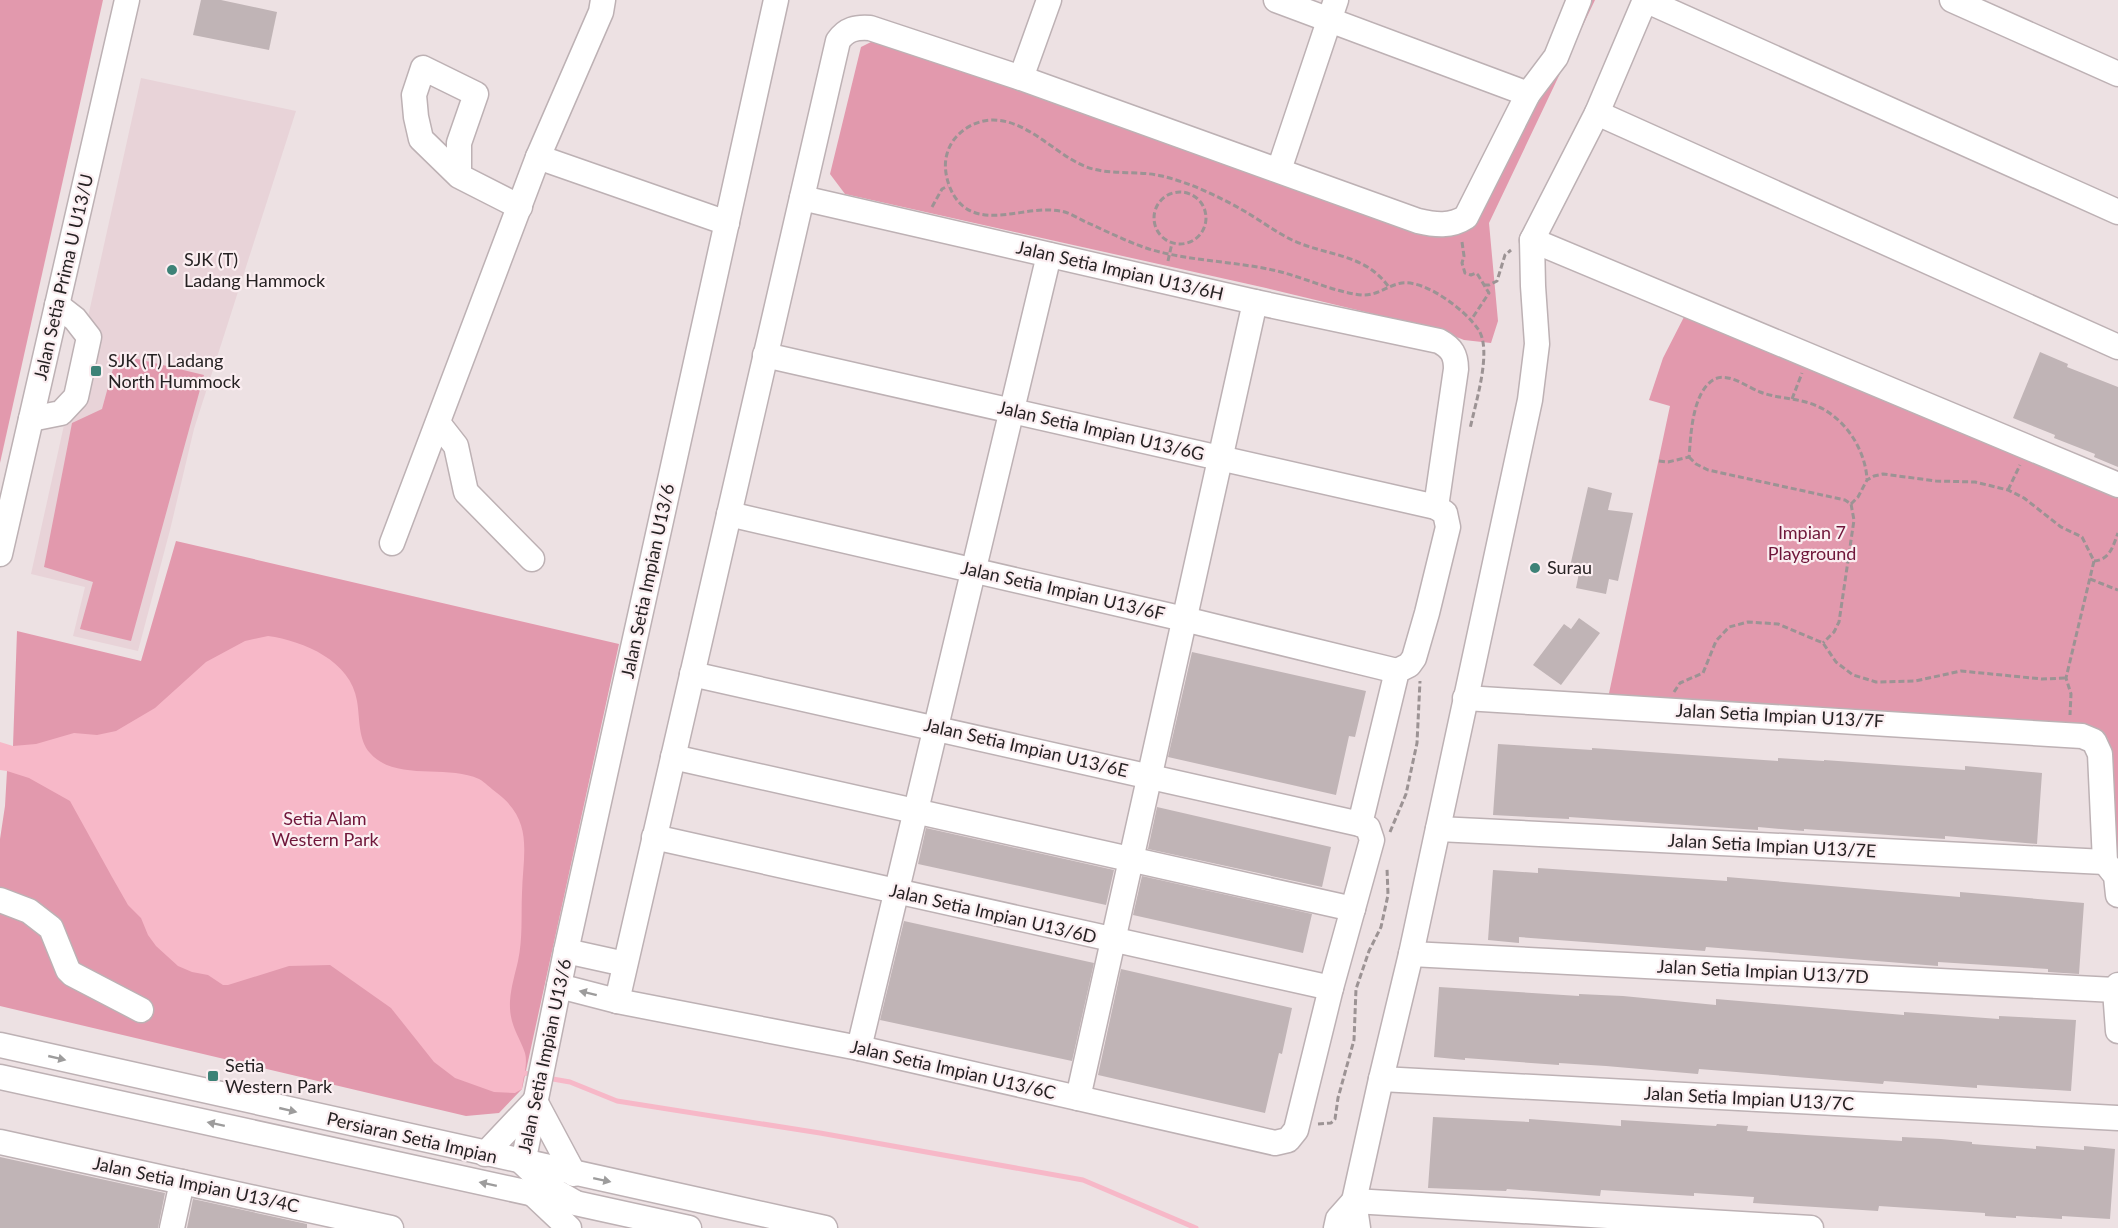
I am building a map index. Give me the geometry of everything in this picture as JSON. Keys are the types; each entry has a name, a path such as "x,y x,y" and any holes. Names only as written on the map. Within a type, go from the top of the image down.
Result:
{"street":[{"name":"Jalan Setia Prima U U13/U","path":"0,554 127,0"},
{"path":"392,543 538,157 601,12 603,0"},
{"name":"Jalan Setia Impian U13/6","path":"523,1163 566,951 776,0"},
{"path":"1021,78 1049,0"},
{"path":"1276,0 1333,10 1528,93"},
{"path":"617,1000 838,41 843,33 851,29 870,28 1021,78 1418,221 1438,224 1456,223 1466,217 1528,93 1556,57 1579,0"},
{"path":"1358,1228 1354,1201 1411,954 1530,400 1537,344 1532,240 1597,113 1645,0 2118,212"},
{"path":"1952,0 2118,74"},
{"path":"1279,170 1333,10"},
{"path":"1597,113 2118,346"},
{"path":"538,157 727,223"},
{"path":"459,176 520,207"},
{"name":"Jalan Setia Impian U13/6H","path":"802,198 1255,302 1439,341 1453,351 1456,359 1436,507"},
{"path":"1532,240 2118,485"},
{"path":"859,1048 1049,255"},
{"path":"1078,1098 1255,302"},
{"path":"31,419 62,413 76,397 88,338 75,319 57,305"},
{"name":"Jalan Setia Impian U13/6G","path":"765,355 1436,507"},
{"path":"438,423 456,446 466,492 532,559"},
{"path":"1300,1117 1331,988 1372,840 1368,828 1360,824 1409,665 1414,658 1448,527 1445,513 1436,507"},
{"name":"Jalan Setia Impian U13/6F","path":"729,514 1408,672"},
{"name":"Jalan Setia Impian U13/6E","path":"692,674 1360,824"},
{"name":"Jalan Setia Impian U13/7F","path":"1465,698 2082,736 2094,741 2100,754 2104,862"},
{"path":"672,757 1353,909"},
{"name":"Jalan Setia Impian U13/7E","path":"1438,829 2104,862"},
{"name":"Jalan Setia Impian U13/6D","path":"654,837 1331,988"},
{"path":"2104,862 2116,876 2118,895"},
{"path":"0,900 29,911 51,928 72,975 141,1010"},
{"path":"566,951 625,964"},
{"name":"Jalan Setia Impian U13/7D","path":"1411,954 2116,987"},
{"name":"Jalan Setia Impian U13/6C","path":"559,986 617,1000 859,1048 1275,1143 1288,1140 1296,1130 1300,1117"},
{"path":"2116,987 2118,1031"},
{"name":"Persiaran Setia Impian","path":"0,1046 825,1228"},
{"name":"Persiaran Setia Impian","path":"0,1077 574,1202 647,1224 689,1228"},
{"name":"Jalan Setia Impian U13/7C","path":"1381,1079 2118,1118"},
{"path":"485,1154 537,1097 574,1174"},
{"name":"Jalan Setia Impian U13/4C","path":"0,1142 182,1182 356,1224 392,1228"},
{"path":"523,1163 548,1187 574,1202"},
{"path":"172,1228 182,1182"},
{"path":"532,1193 569,1228"},
{"path":"1336,1228 1338,1219 1354,1201"},
{"path":"1354,1201 1811,1228"}],"path":[{"path":"1388,286 1379,274 1358,262 1294,241 1247,212 1190,185 1162,176 1085,166 1019,126 996,120 983,121 968,127 955,137 947,152 945,167 948,186 957,200 974,212 990,217 1040,209 1063,211 1148,249 1280,272 1339,291 1365,296 1377,293 1388,286 1406,282 1429,290 1449,301 1471,320 1480,332 1485,352 1469,432"},
{"path":"1187,193 1190,185"},
{"path":"928,226 936,196 948,186"},
{"path":"1173,193 1187,193 1199,200 1205,212 1205,226 1198,237 1186,244 1172,243 1161,236 1154,224 1155,211 1162,200 1173,193"},
{"path":"1456,223 1464,250 1462,263 1466,273 1471,275 1476,273 1489,293 1471,320"},
{"path":"1484,285 1497,281 1505,255 1532,240"},
{"path":"1792,399 1808,354"},
{"path":"1689,457 1698,401 1713,380 1719,377 1727,378 1767,394 1812,404 1845,427 1860,448 1867,471 1867,480 1858,497 1851,504"},
{"path":"2008,490 2028,448"},
{"path":"1659,461 1668,462 1689,457"},
{"path":"1689,457 1696,464 1708,470 1845,500 1851,504 1854,520 1839,622 1834,632 1823,643"},
{"path":"1867,480 1883,474 1936,481 1975,482 2008,490 2024,498 2061,527 2082,537 2094,561 2067,678 2072,707 2067,734"},
{"path":"2094,561 2105,558 2116,546 2118,533"},
{"path":"2090,579 2118,590"},
{"path":"1666,709 1667,702 1680,682 1703,673 1716,641 1729,627 1748,622 1778,624 1823,643 1836,662 1853,675 1876,682 1916,681 1961,671 2042,679 2067,678"},
{"path":"1388,837 1406,794 1418,743 1408,672"},
{"path":"1300,1117 1321,1125 1331,1123 1335,1119 1338,1098 1354,1040 1356,989 1369,951 1381,927 1388,895 1387,867"}],"shaded area":[{"name":"SJK (T) Ladang Hammock","path":"141,78 296,111 194,429 138,651 73,636 85,587 31,574"},
{"path":"268,636 296,643 324,655 346,675 357,701 363,742 370,753 381,762 407,770 452,773 479,779 509,804 517,815 524,838 521,944 511,991 510,1009 512,1023 525,1053 526,1062 522,1089 515,1093 494,1092 455,1078 434,1062 391,1008 330,965 289,966 228,985 223,985 208,975 178,966 156,946 148,935 141,918 128,905 70,801 29,778 0,770 0,742 13,746 36,744 74,733 97,735 116,731 155,708 206,662 245,641"}],"green space":[{"path":"0,0 103,0 0,463"},
{"path":"1573,0 1595,0 1489,223 1498,321 1491,343 1464,340 1436,329 1266,288 845,194 830,174 861,47 879,38 1455,221"},
{"name":"Impian 7 Playground","path":"1685,315 2118,485 2118,858 2108,739 2096,729 1608,698 1670,406 1649,400 1663,358"},
{"path":"117,354 204,375 131,641 80,629 93,582 44,567 72,423 102,409"},
{"name":"Setia Alam Western Park","path":"176,541 619,644 522,1089 499,1113 466,1116 0,1006 0,839 7,771 13,746 17,631 141,661"}],"building":[{"path":"201,0 221,0 277,12 269,50 193,35"},
{"path":"2040,352 2068,364 2067,367 2118,387 2118,467 2094,457 2095,454 2054,438 2055,435 2013,418"},
{"path":"1588,487 1612,493 1608,510 1633,513 1618,581 1609,579 1606,594 1576,588 1579,573 1569,571"},
{"path":"1579,618 1600,633 1561,685 1533,665 1564,624 1571,629"},
{"path":"1192,652 1366,691 1355,737 1349,736 1336,795 1168,757"},
{"path":"1498,744 1778,761 1778,758 1824,760 1965,770 1965,766 2042,773 2037,844 1945,836 1945,839 1804,829 1804,831 1758,827 1758,830 1569,817 1569,819 1493,815"},
{"path":"1157,807 1331,847 1322,887 1148,849"},
{"path":"926,828 1114,870 1106,905 918,864"},
{"path":"1538,868 1727,881 1727,877 1960,897 1960,892 2084,903 2079,974 2048,972 2048,969 1938,962 1938,966 1706,947 1705,951 1519,937 1519,943 1488,940 1493,870 1538,873"},
{"path":"1142,876 1312,914 1303,953 1133,915"},
{"path":"904,921 1094,963 1072,1061 880,1020"},
{"path":"1121,969 1292,1008 1265,1113 1098,1075"},
{"path":"1439,987 1579,996 1579,994 1623,996 1716,1005 1716,999 1904,1015 1904,1012 1999,1019 1999,1016 2076,1020 2071,1091 1977,1085 1977,1088 1884,1081 1883,1084 1699,1069 1698,1074 1606,1066 1434,1057"},
{"path":"1433,1117 1529,1122 1529,1119 1621,1126 1621,1120 1716,1126 1717,1124 1748,1126 1747,1131 1806,1135 1902,1141 1902,1137 1941,1139 2036,1149 2036,1146 2084,1150 2084,1146 2115,1149 2110,1219 2062,1216 2062,1219 2016,1216 2016,1218 1985,1216 1985,1213 1879,1206 1878,1211 1753,1203 1754,1197 1694,1193 1694,1196 1601,1190 1600,1196 1507,1189 1506,1191 1428,1188"},
{"path":"0,1157 165,1193 158,1228 0,1228"},
{"path":"193,1199 307,1224 307,1228 187,1228"}],"waterway":[{"path":"524,1073 534,1075"},
{"path":"547,1078 570,1082 617,1101 820,1133 1083,1180 1196,1228"}],"place":[{"name":"SJK (T) Ladang Hammock","path":"172,270"},
{"name":"SJK (T) Ladang North Hummock","path":"96,371"},
{"name":"Surau","path":"1535,568"},
{"name":"Setia Western Park","path":"213,1076"}]}
